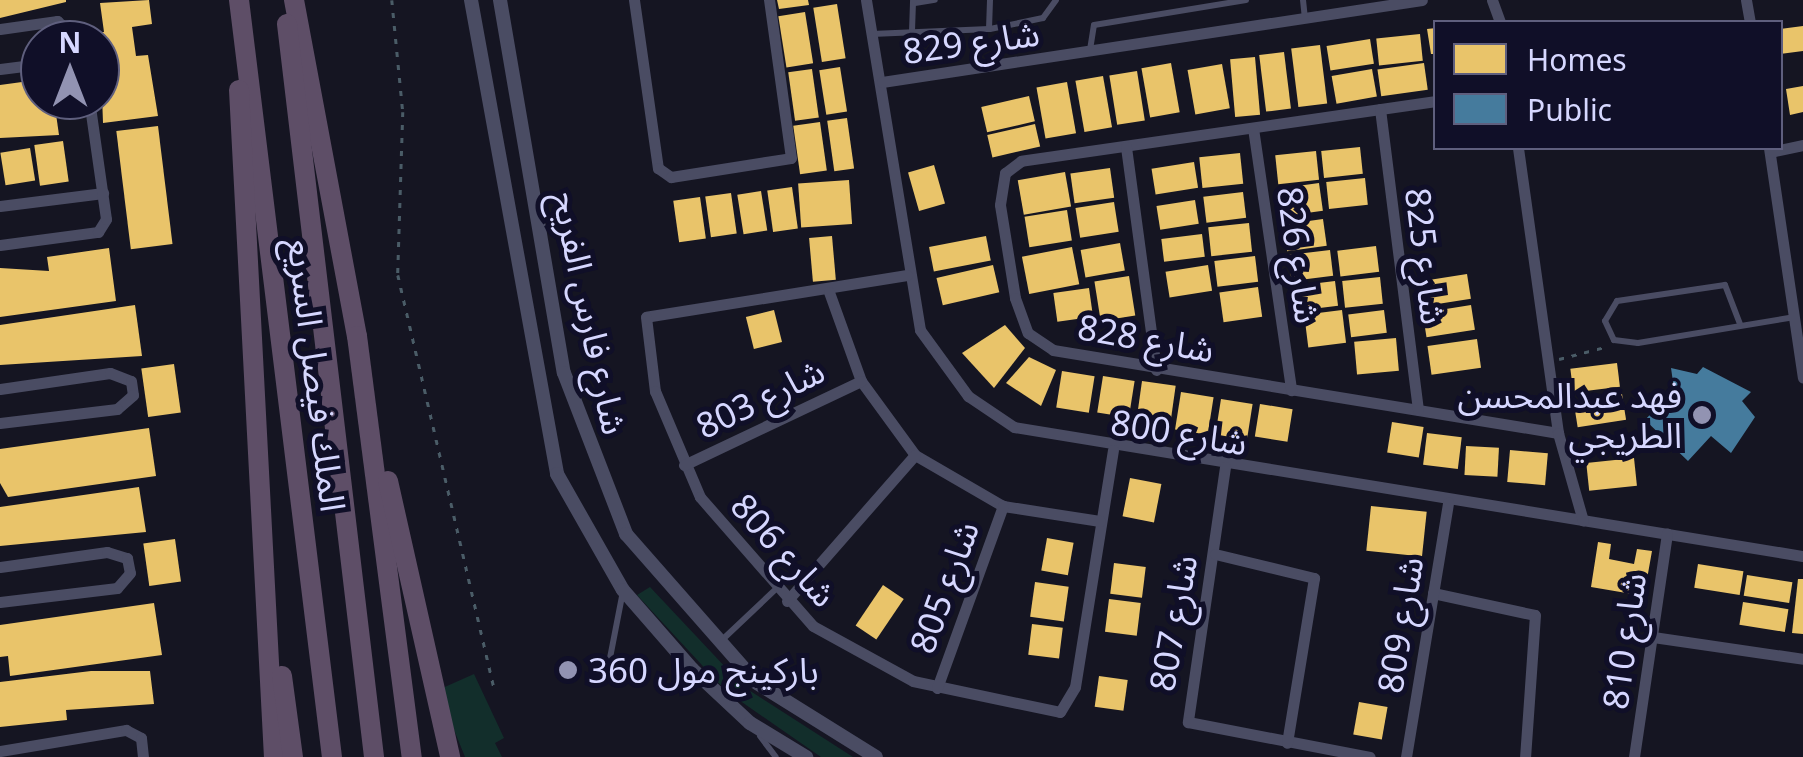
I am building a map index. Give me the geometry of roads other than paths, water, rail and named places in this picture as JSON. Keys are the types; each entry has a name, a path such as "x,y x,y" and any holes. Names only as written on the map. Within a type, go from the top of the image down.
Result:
{"highway":[{"name":"الملك فيصل السريع","path":"238,0 332,757"},
{"name":"الملك فيصل السريع","path":"284,0 374,757"},
{"path":"294,0 358,336 450,757"},
{"path":"242,34 236,156 267,565 274,757"},
{"path":"358,336 412,757"},
{"path":"267,565 293,757"}],"street":[{"name":"شارع فارس الفريح","path":"471,0 540,414 557,474 623,590 750,723 806,757"},
{"name":"شارع فارس الفريح","path":"500,0 576,420 633,546 718,644 794,713 876,757"},
{"path":"634,0 658,168 671,178 791,158 769,0"},
{"name":"شارع 800","path":"866,0 882,82 907,275 920,330 968,396 1014,426 1113,450 1803,556"},
{"name":"شارع 829","path":"882,82 1091,56 1422,0"},
{"name":"شارع 828","path":"1433,101 1021,161 1005,173 1000,204 1028,333 1053,350 1156,370 1558,433"},
{"name":"شارع 825","path":"1380,109 1418,410"},
{"path":"0,244 98,232 103,193 92,120"},
{"name":"شارع 826","path":"1252,128 1291,390"},
{"path":"1126,147 1156,370"},
{"path":"1518,150 1558,433 1582,521"},
{"path":"1769,150 1803,378"},
{"path":"0,206 103,193"},
{"path":"1789,275 1803,273"},
{"name":"شارع 806","path":"907,275 829,292 646,317 655,391 684,465 776,589 836,643 937,688 1039,714 1067,706 1113,450"},
{"path":"829,292 860,380 916,455 1003,506 1100,520"},
{"path":"0,389 110,373 132,381 133,395 117,409 0,424"},
{"name":"شارع 803","path":"684,465 860,380"},
{"path":"788,602 916,455"},
{"name":"شارع 807","path":"1226,467 1186,716 1195,728 1369,757"},
{"name":"شارع 809","path":"1406,757 1448,502"},
{"name":"شارع 805","path":"937,688 1003,506"},
{"name":"شارع 810","path":"1634,757 1668,533"},
{"path":"0,567 107,552 128,558 130,573 117,588 0,602"},
{"path":"1215,554 1314,578 1287,743"},
{"path":"1433,592 1535,615 1524,757"},
{"path":"1653,637 1803,659"},
{"path":"0,750 126,730 141,738 143,757"}],"lane":[{"path":"912,32 914,2 935,0"},
{"path":"989,29 990,0"},
{"path":"871,34 989,29 1044,18 1056,0"},
{"path":"1091,56 1094,25 1246,0"},
{"path":"1303,0 1305,20"},
{"path":"1349,0 1358,11"},
{"path":"1740,324 1725,284 1617,301 1606,321 1622,342 1794,317"},
{"path":"718,644 776,589"},
{"path":"610,658 623,590"},
{"path":"750,723 776,757"}],"place":[{"name":"فهد عبدالمحسن الطريجي","path":"1702,415"},
{"name":"باركينج مول 360","path":"568,670"}]}
